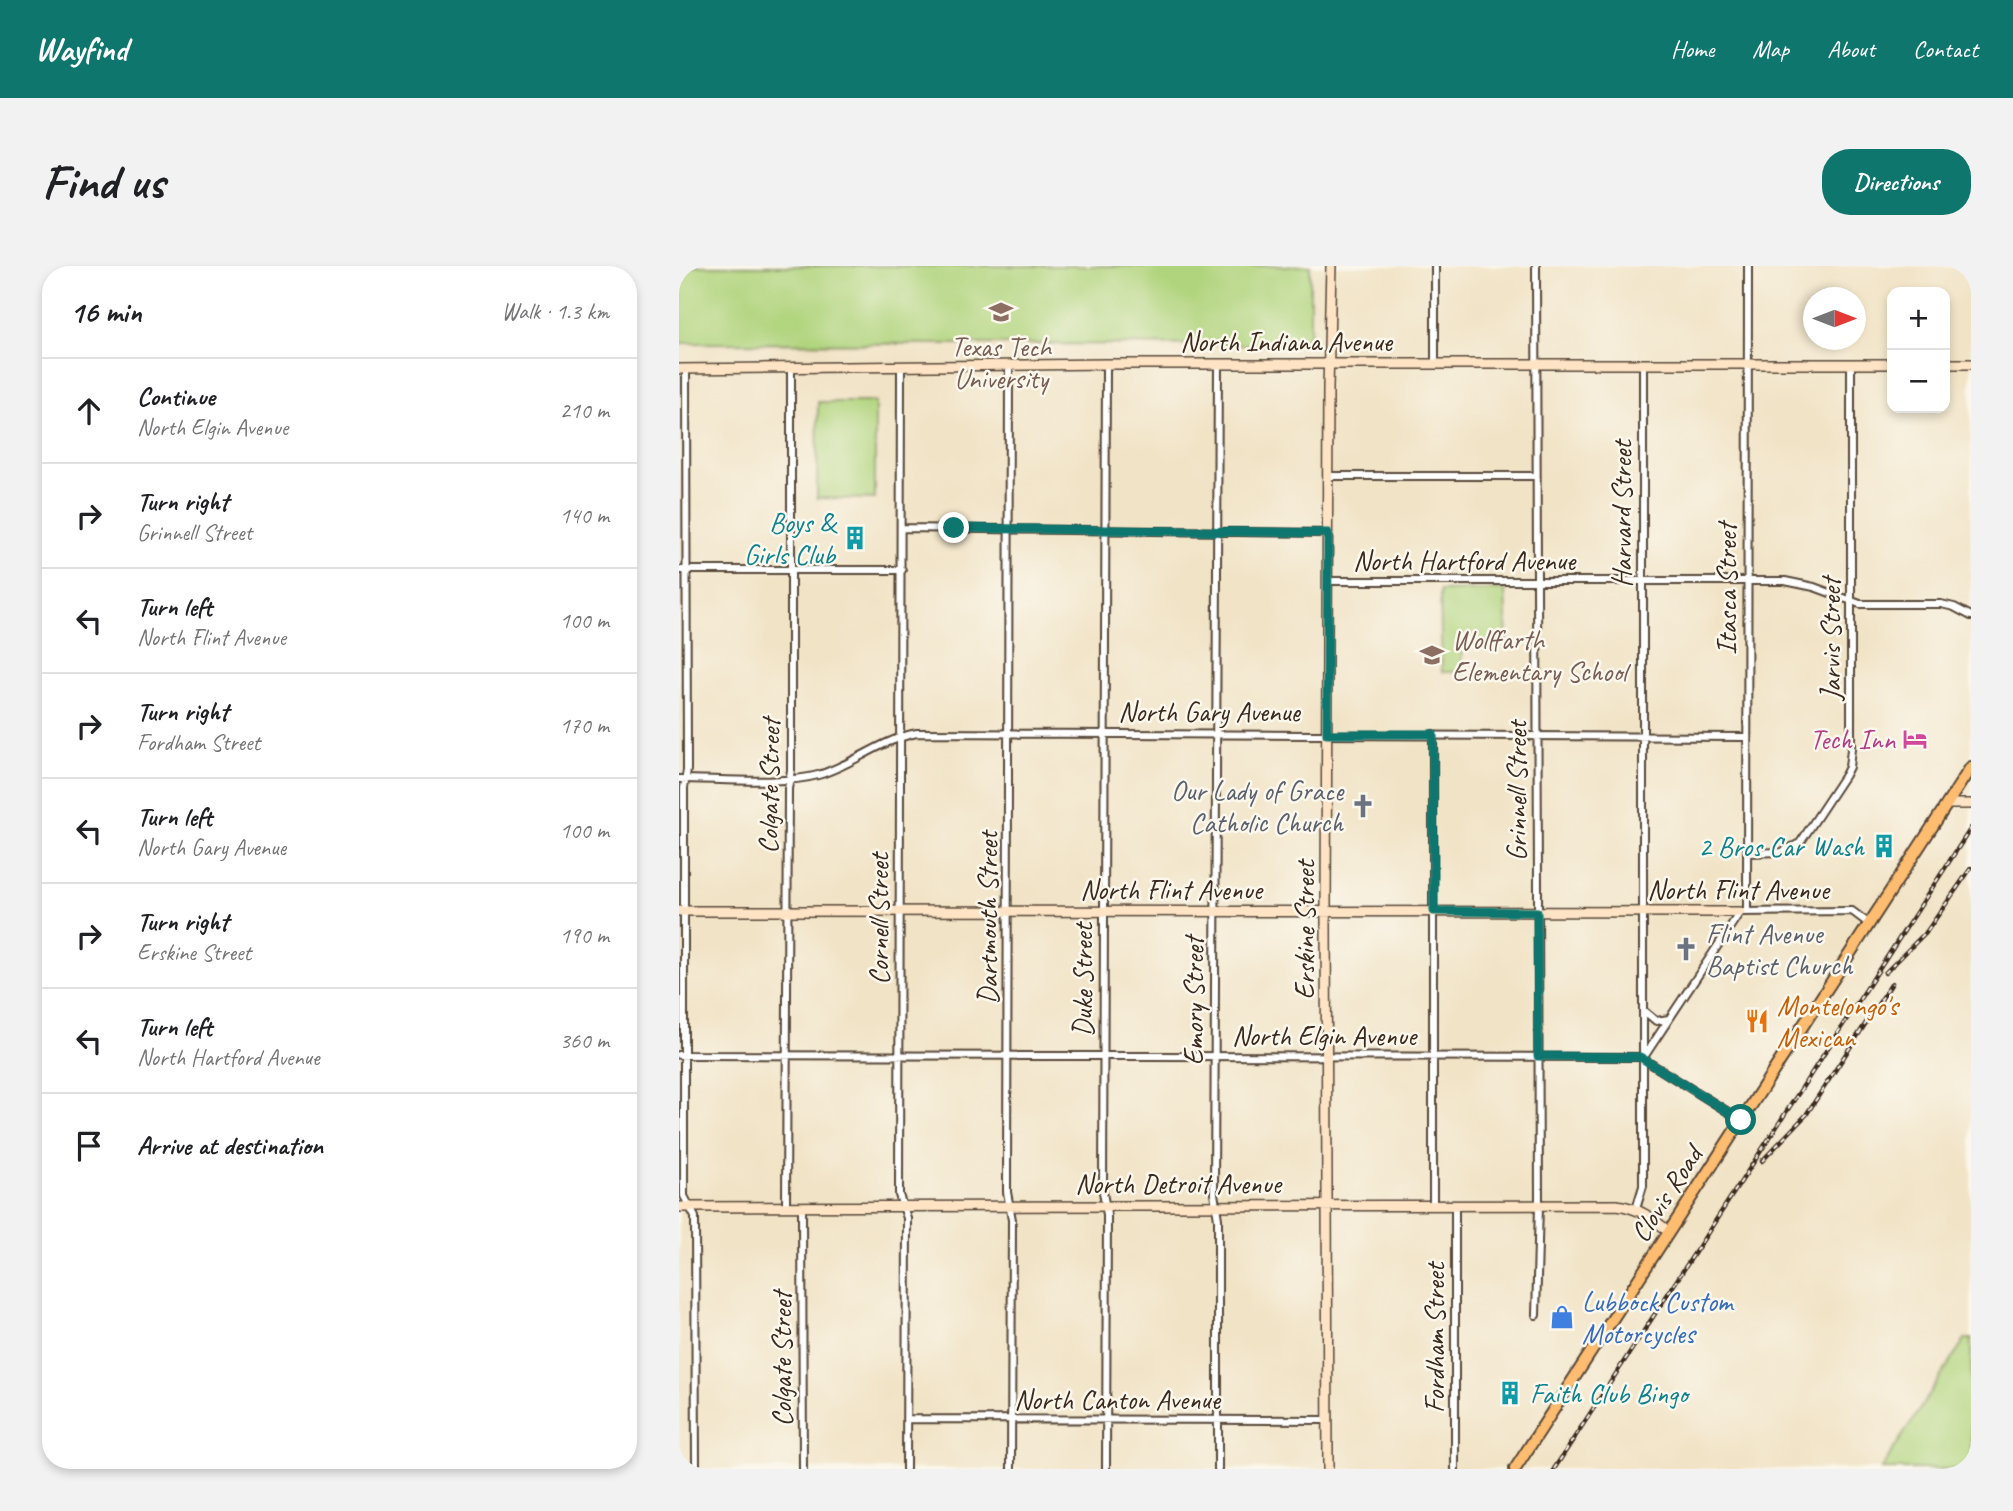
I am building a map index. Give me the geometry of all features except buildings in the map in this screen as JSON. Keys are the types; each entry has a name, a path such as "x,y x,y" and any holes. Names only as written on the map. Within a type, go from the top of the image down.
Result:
{"highway":[{"name":"Clovis Road","path":"1515,1469 1971,767"}],"street":[{"name":"Erskine Street","path":"1328,1469 1326,1056 1331,266"},
{"path":"1435,266 1435,363"},
{"name":"Grinnell Street","path":"1536,266 1539,1206 1536,1315"},
{"name":"Itasca Street","path":"1744,912 1747,853 1748,266"},
{"name":"Harvard Street","path":"1636,1209 1643,1186 1643,363"},
{"name":"North Indiana Avenue","path":"683,369 1106,364 1887,364"},
{"name":"Duke Street","path":"1106,364 1103,1056 1107,1469"},
{"name":"Emory Street","path":"1218,364 1214,1056 1214,1193 1218,1219 1218,1469"},
{"path":"1950,364 1971,364"},
{"name":"Jarvis Street","path":"1747,853 1782,852 1800,842 1849,767 1851,365"},
{"name":"Dartmouth Street","path":"1009,366 1007,1192 1011,1220 1011,1469"},
{"name":"Cornell Street","path":"901,367 899,1195 907,1218 907,1469"},
{"name":"Colgate Street","path":"786,1206 791,368"},
{"path":"683,369 687,770 682,779 681,1055 684,1207 695,1217 696,1469"},
{"path":"1328,476 1536,476"},
{"name":"North Hartford Avenue","path":"901,528 1328,533"},
{"path":"683,570 902,570"},
{"name":"North Hartford Avenue","path":"1328,581 1748,581 1799,584 1860,604 1941,604 1971,616"},
{"name":"North Gary Avenue","path":"682,779 790,779 832,770 875,747 917,733 1747,737"},
{"path":"1433,734 1433,1206"},
{"path":"1947,804 1971,804"},
{"name":"North Flint Avenue","path":"681,911 1853,911 1868,923"},
{"path":"1741,1120 1643,1058 1744,912"},
{"path":"1643,1010 1652,1020 1669,1019"},
{"name":"North Elgin Avenue","path":"681,1055 1643,1058"},
{"name":"North Detroit Avenue","path":"684,1207 1617,1205 1646,1213 1669,1232"},
{"name":"Colgate Street","path":"802,1206 803,1469"},
{"name":"Fordham Street","path":"1455,1206 1455,1469"},
{"name":"North Canton Avenue","path":"907,1419 1328,1420"}],"green space":[{"name":"Texas Tech University","path":"679,266 1310,266 1310,332 1301,345 679,343"},
{"path":"818,402 875,402 875,499 817,498"},
{"path":"1505,590 1507,642 1462,642 1461,672 1442,672 1440,591"},
{"path":"1965,1339 1971,1339 1971,1469 1881,1469"}],"railway":[{"path":"1554,1469 1971,828"},
{"path":"1885,973 1927,931 1971,868"},
{"path":"1762,1161 1806,1115 1892,983"}],"place":[{"name":"Texas Tech University","path":"1001,312"},
{"name":"Boys & Girls Club","path":"855,538"},
{"name":"Wolffarth Elementary School","path":"1432,655"},
{"name":"Tech Inn","path":"1915,739"},
{"name":"Our Lady of Grace Catholic Church","path":"1363,806"},
{"name":"2 Bros Car Wash","path":"1884,846"},
{"name":"Flint Avenue Baptist Church","path":"1686,949"},
{"name":"Montelongo's Mexican","path":"1757,1021"},
{"name":"Lubbock Custom Motorcycles","path":"1562,1317"},
{"name":"Faith Club Bingo","path":"1510,1393"}],"route":[{"path":"954,528 1328,533 1327,734 1433,734 1434,911 1537,912 1538,1056 1640,1057 1741,1120"}]}
